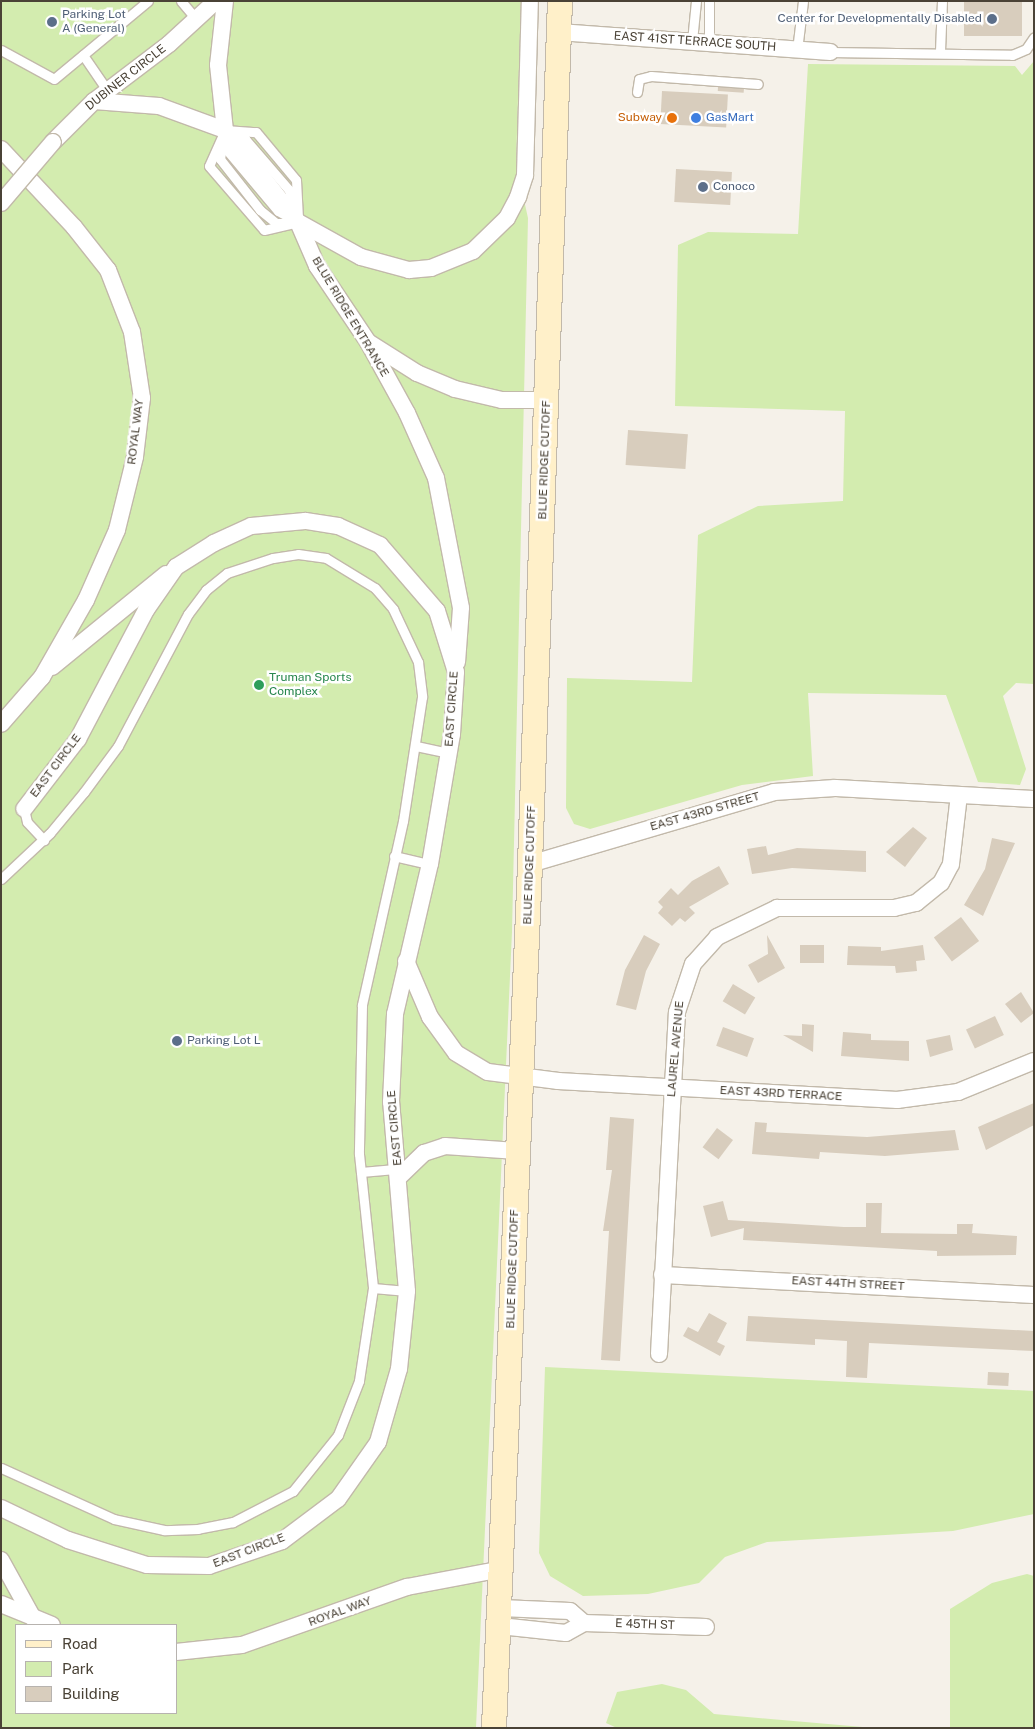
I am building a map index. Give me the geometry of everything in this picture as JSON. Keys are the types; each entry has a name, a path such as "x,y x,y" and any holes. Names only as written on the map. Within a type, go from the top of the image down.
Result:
{"main road":[{"name":"BLUE RIDGE CUTOFF","path":"494,1728 502,1569 517,1151 522,1077 560,1"}],"street":[{"name":"DUBINER CIRCLE","path":"1,203 53,142 94,101 198,20 216,1"},
{"path":"225,1 218,66 225,130"},
{"path":"94,101 159,106 225,130 298,222 361,257 410,270 431,268 456,260 488,239 510,211 524,176 530,1"},
{"name":"EAST 41ST TERRACE SOUTH","path":"559,32 830,52"},
{"name":"ROYAL WAY","path":"1,149 74,227 108,270 132,332 142,398 135,457 117,530 86,600 42,676 1,724"},
{"name":"BLUE RIDGE ENTRANCE","path":"298,222 317,266 368,342 436,478 461,608 456,672"},
{"path":"368,342 418,373 455,389 502,400 547,400"},
{"name":"EAST CIRCLE","path":"1,1508 68,1540 147,1565 209,1566 282,1541 338,1499 378,1442 399,1369 408,1291 399,1173 391,1102 395,1014 430,864 449,753 456,672 437,611 406,571 380,544 338,526 305,521 251,526 176,567 120,608 42,676"},
{"name":"EAST CIRCLE","path":"24,809 78,739 146,610 176,567"},
{"name":"EAST 43RD STREET","path":"530,864 774,792 835,788 1034,799"},
{"name":"LAUREL AVENUE","path":"659,1354 672,1088 681,994 693,964 717,937 777,908 894,908 916,902 941,883 951,864 959,795"},
{"path":"406,961 430,1017 456,1053 478,1069 522,1077"},
{"name":"EAST 43RD TERRACE","path":"522,1077 672,1088 897,1100 932,1098 986,1084 1034,1060"},
{"name":"EAST CIRCLE","path":"399,1173 424,1153 445,1146 517,1151"},
{"name":"EAST 44TH STREET","path":"662,1275 1034,1295"},
{"path":"1,1560 33,1618"},
{"name":"ROYAL WAY","path":"178,1652 242,1645 407,1587 502,1569"},
{"path":"1,1604 49,1624"},
{"name":"E 45TH ST","path":"500,1617 570,1611 584,1623 706,1627"}],"lane":[{"path":"1,50 54,79 148,1"},
{"path":"181,1 198,20"},
{"path":"692,41 696,1"},
{"path":"709,1 709,43"},
{"path":"797,50 803,1"},
{"path":"940,51 942,1"},
{"path":"830,52 940,51 1012,55 1026,49 1034,37"},
{"path":"83,55 107,90"},
{"path":"637,92 639,80 650,76 758,84"},
{"path":"225,130 256,132 296,180 298,222 276,223 231,174 220,159 225,130"},
{"path":"1,879 44,840 118,746 188,614 206,590 227,573 273,558 298,554 326,558 375,588 393,609 418,662 422,697 416,746 362,1004 357,1084 361,1172 373,1288 359,1381 338,1435 293,1491 270,1507 233,1522 164,1530 114,1519 1,1468"},
{"path":"416,746 449,753"},
{"path":"24,809 28,822 44,840"},
{"path":"394,856 430,864"},
{"path":"361,1172 399,1173"},
{"path":"373,1288 408,1291"}],"green space":[{"name":"Truman Sports Complex","path":"1,1 521,1 516,164 528,218 512,932 476,1728 1,1728"},
{"path":"1034,61 1034,684 1016,683 1003,696 1026,769 1020,785 978,782 946,695 808,693 813,776 742,785 590,829 574,824 566,808 567,678 692,682 698,535 758,506 843,501 845,411 675,406 678,245 708,232 798,234 808,64 1015,66 1022,75"},
{"path":"545,1367 1034,1391 1034,1514 953,1531 767,1542 725,1557 699,1583 648,1594 583,1596 550,1576 539,1553"},
{"path":"1027,1574 1034,1576 1034,1728 950,1728 950,1609 992,1583"},
{"path":"662,1684 686,1690 714,1714 874,1728 617,1728 606,1723 617,1692"}],"building":[{"name":"Center for Developmentally Disabled","path":"964,1 1022,1 1022,36 964,36"},
{"path":"718,87 744,89 744,93 718,91"},
{"path":"662,91 728,94 726,127 660,124"},
{"name":"Conoco","path":"676,169 732,172 730,205 674,202"},
{"path":"628,430 688,434 685,469 626,465"},
{"path":"913,827 927,838 905,867 886,852"},
{"path":"992,838 1015,843 983,916 964,905 985,869"},
{"path":"766,846 768,855 797,848 866,851 866,872 792,868 752,874 747,849"},
{"path":"719,866 729,884 689,907 695,913 685,922 680,918 672,926 658,913 663,907 658,902 671,888 678,895 692,881"},
{"path":"961,917 979,941 952,961 934,937"},
{"path":"644,935 660,944 646,971 636,1010 616,1005 625,970"},
{"path":"767,935 785,968 758,983 748,965 768,954"},
{"path":"800,945 824,945 824,963 800,963"},
{"path":"923,945 925,960 916,961 917,971 896,973 895,966 847,965 848,946 881,947 881,951"},
{"path":"733,984 755,997 745,1015 723,1001"},
{"path":"1021,992 1034,1013 1021,1023 1005,1004"},
{"path":"995,1016 1004,1035 975,1049 966,1030"},
{"path":"802,1024 814,1025 813,1052 783,1035 802,1036"},
{"path":"723,1027 754,1038 747,1057 716,1046"},
{"path":"843,1032 871,1034 871,1040 909,1041 909,1061 841,1056"},
{"path":"950,1035 953,1050 930,1057 926,1040"},
{"path":"1034,1103 1034,1125 986,1150 978,1127"},
{"path":"610,1117 634,1119 620,1361 601,1360 609,1231 603,1231 612,1170 606,1170"},
{"path":"755,1122 767,1123 766,1132 867,1137 955,1130 959,1150 885,1156 820,1152 819,1159 752,1154"},
{"path":"717,1128 733,1140 719,1159 703,1147"},
{"path":"723,1201 728,1220 844,1227 866,1227 866,1203 882,1203 881,1233 957,1234 957,1224 973,1224 972,1233 1017,1236 1016,1255 937,1256 937,1251 743,1240 744,1228 711,1237 703,1206"},
{"path":"709,1313 727,1323 717,1342 725,1346 720,1356 683,1336 688,1327 698,1332"},
{"path":"748,1316 1034,1331 1034,1351 869,1343 867,1378 846,1377 847,1341 815,1339 815,1345 746,1341"},
{"path":"988,1372 1009,1373 1008,1386 987,1385"}],"place":[{"name":"Center for Developmentally Disabled","path":"992,19"},
{"name":"Parking Lot A (General)","path":"52,22"},
{"name":"Subway","path":"672,118"},
{"name":"GasMart","path":"696,118"},
{"name":"Conoco","path":"703,187"},
{"name":"Truman Sports Complex","path":"259,685"},
{"name":"Parking Lot L","path":"177,1041"}]}
